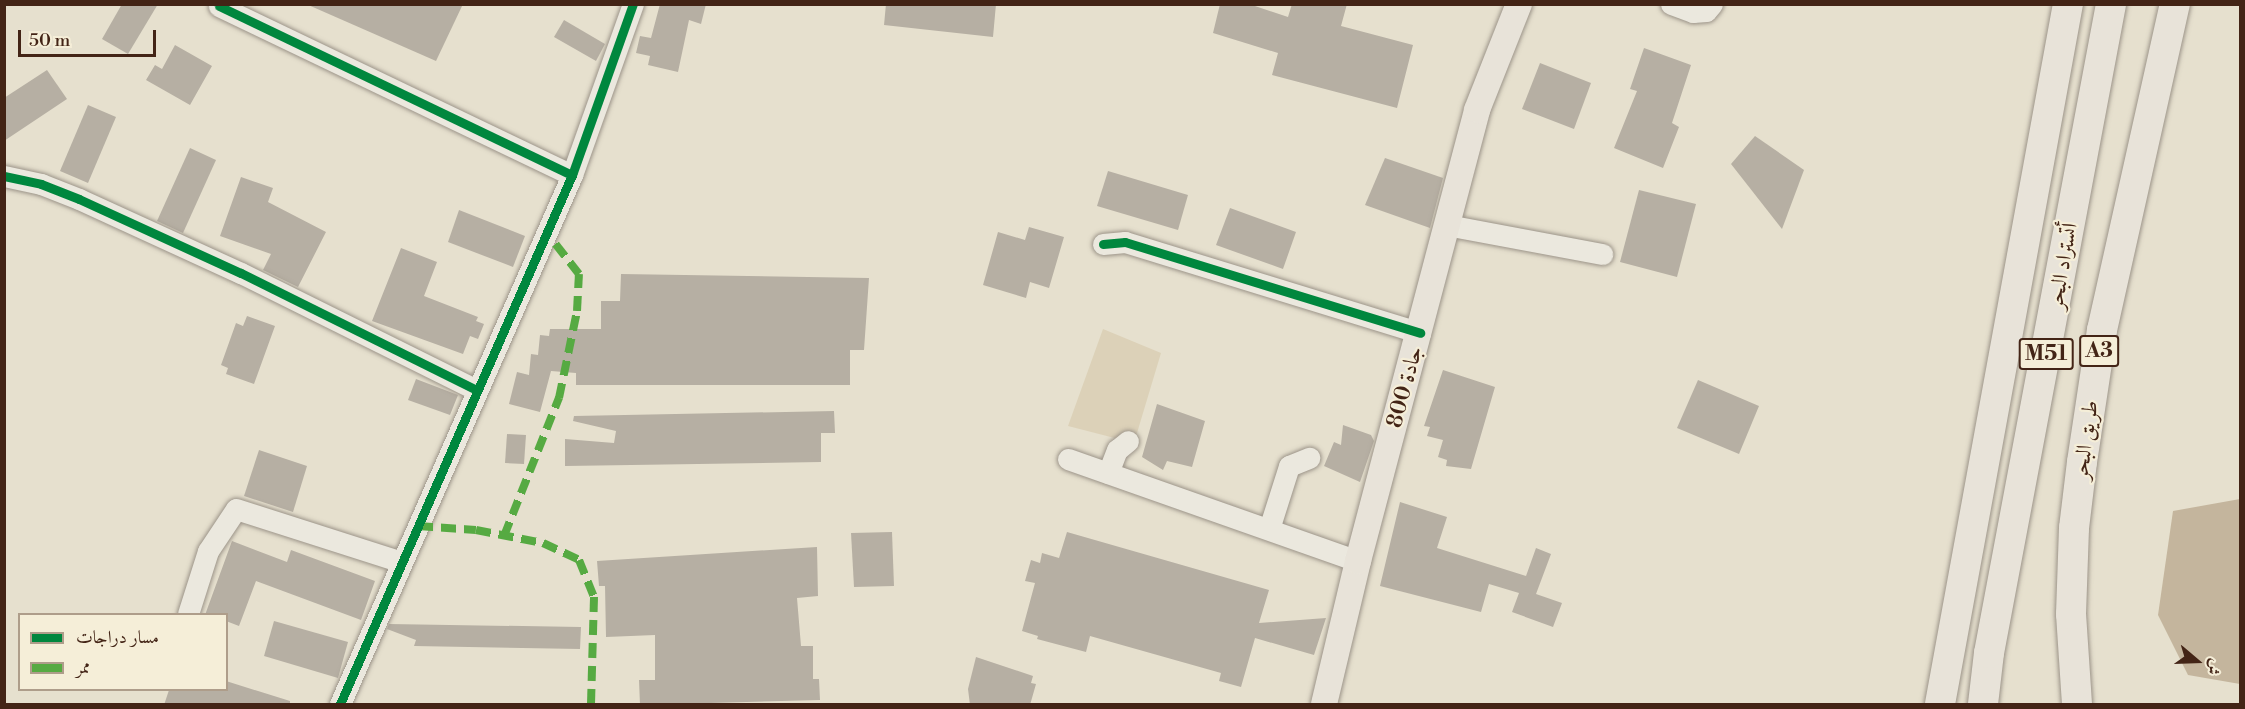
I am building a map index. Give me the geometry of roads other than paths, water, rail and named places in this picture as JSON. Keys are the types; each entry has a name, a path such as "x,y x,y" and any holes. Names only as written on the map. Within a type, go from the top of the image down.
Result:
{"highway":[{"name":"أتستراد البحر","path":"1940,705 2068,4"},
{"name":"أتستراد البحر","path":"1983,705 1989,653 2111,4"},
{"name":"طريق البحر","path":"2075,699 2071,614 2074,528 2082,462 2102,330 2175,4"}],"main road":[{"name":"جادة 800","path":"1324,705 1358,561 1477,110 1516,5"}],"street":[{"path":"340,705 572,175 633,4"},
{"path":"1671,4 1693,12 1706,11 1712,4"},
{"path":"219,6 572,175"},
{"path":"4,176 41,184 79,199 241,273 477,390"},
{"path":"1447,225 1602,254"},
{"path":"1103,244 1125,242 1420,333"},
{"path":"1108,473 1118,450 1128,441"},
{"path":"1269,529 1289,466 1309,458"},
{"path":"1068,459 1358,561"},
{"path":"189,613 208,551 236,509 402,562"}]}
